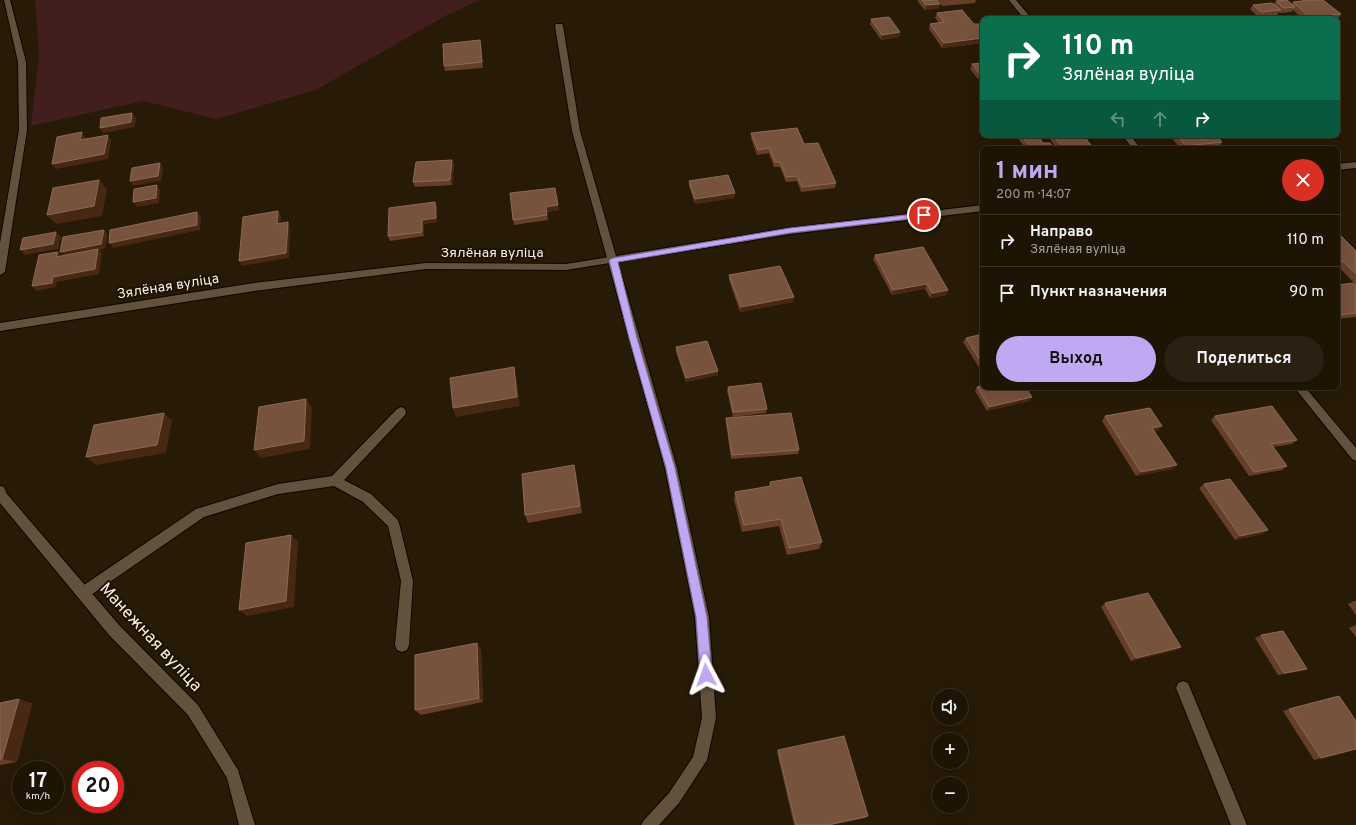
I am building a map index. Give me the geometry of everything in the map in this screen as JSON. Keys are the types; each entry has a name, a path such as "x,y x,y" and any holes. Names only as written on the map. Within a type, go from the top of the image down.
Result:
{"street":[{"path":"0,272 23,130 22,62 7,0"},
{"path":"1012,0 1025,16"},
{"path":"560,26 576,131 672,476 702,617 709,718 700,760 674,798 649,825"},
{"path":"1129,138 1135,146"},
{"path":"1340,167 1356,165"},
{"name":"Зялёная вуліца","path":"0,327 254,287 426,266 566,267 790,231 980,208"},
{"path":"1301,390 1356,456"},
{"path":"335,481 401,412"},
{"path":"83,592 200,512 278,489 335,481 368,498 393,523 407,581 402,645"},
{"name":"Манежная вуліца","path":"0,491 2,497 114,630 163,681 194,710 233,775 247,825"},
{"path":"1183,688 1239,825"}],"shaded area":[{"path":"35,0 480,0 445,16 316,90 216,119 143,101 31,126 39,55"}],"building":[{"path":"922,0 937,0 940,4 926,5"},
{"path":"1287,0 1295,7 1283,8 1276,1"},
{"path":"1323,0 1341,14 1308,16 1293,2"},
{"path":"1272,3 1281,10 1261,12 1253,5"},
{"path":"962,10 974,24 980,24 980,38 944,43 930,24 944,22 937,13"},
{"path":"889,17 900,32 882,35 871,19"},
{"path":"480,40 482,62 444,66 443,44"},
{"path":"980,63 980,74 972,64"},
{"path":"132,113 131,122 100,128 101,118"},
{"path":"797,128 804,144 818,143 836,183 802,187 797,176 786,177 780,162 775,162 769,148 758,150 751,133"},
{"path":"82,132 80,140 108,135 104,154 52,164 57,137"},
{"path":"1023,138 1039,138 1043,143 1050,143 1052,146 1030,146"},
{"path":"1055,138 1085,138 1092,146 1062,146"},
{"path":"1179,138 1219,138 1222,142 1186,146"},
{"path":"452,160 450,180 413,182 416,162"},
{"path":"160,163 158,176 130,181 132,168"},
{"path":"728,175 735,193 695,199 689,181"},
{"path":"99,180 94,206 47,215 53,188"},
{"path":"157,185 156,198 133,202 134,189"},
{"path":"555,188 558,205 546,207 547,215 513,220 510,193"},
{"path":"435,202 436,218 422,220 422,232 388,236 389,208"},
{"path":"278,211 277,224 288,222 286,253 239,261 243,217"},
{"path":"197,212 197,225 109,243 110,230"},
{"path":"104,230 101,244 60,252 63,237"},
{"path":"56,232 53,244 20,250 23,238"},
{"path":"1340,235 1356,251 1356,274 1343,261 1340,262"},
{"path":"923,247 948,290 932,293 927,284 893,290 875,255"},
{"path":"98,249 95,269 53,277 52,283 32,286 39,255 58,252 56,257"},
{"path":"780,266 794,297 741,307 729,275"},
{"path":"1354,283 1356,286 1356,313 1340,315 1340,285"},
{"path":"980,335 980,360 966,338"},
{"path":"707,341 718,371 686,378 676,347"},
{"path":"514,367 517,397 453,408 450,378"},
{"path":"761,383 767,409 733,412 728,387"},
{"path":"980,386 980,390 1027,390 1032,397 989,407 977,387"},
{"path":"306,399 304,441 254,450 259,407"},
{"path":"1272,406 1297,440 1271,444 1287,466 1254,472 1215,416"},
{"path":"1150,408 1162,426 1152,428 1177,465 1141,472 1105,416"},
{"path":"164,413 157,445 86,457 94,425"},
{"path":"791,413 799,450 732,455 726,418"},
{"path":"574,465 580,506 525,515 522,474"},
{"path":"801,477 822,542 789,548 781,519 744,525 735,492 771,486 770,482"},
{"path":"1230,479 1268,530 1240,536 1204,484"},
{"path":"291,535 286,601 239,610 246,543"},
{"path":"1148,593 1181,647 1136,658 1105,603"},
{"path":"1283,631 1307,669 1284,673 1261,635"},
{"path":"477,643 479,698 415,710 415,655"},
{"path":"1339,696 1356,721 1356,749 1321,758 1289,709"},
{"path":"19,699 2,759 0,759 0,703"},
{"path":"844,736 868,816 828,825 796,825 778,750"}],"route":[{"path":"706,675 702,617 671,468 633,338 613,260 790,231 924,215"}]}
